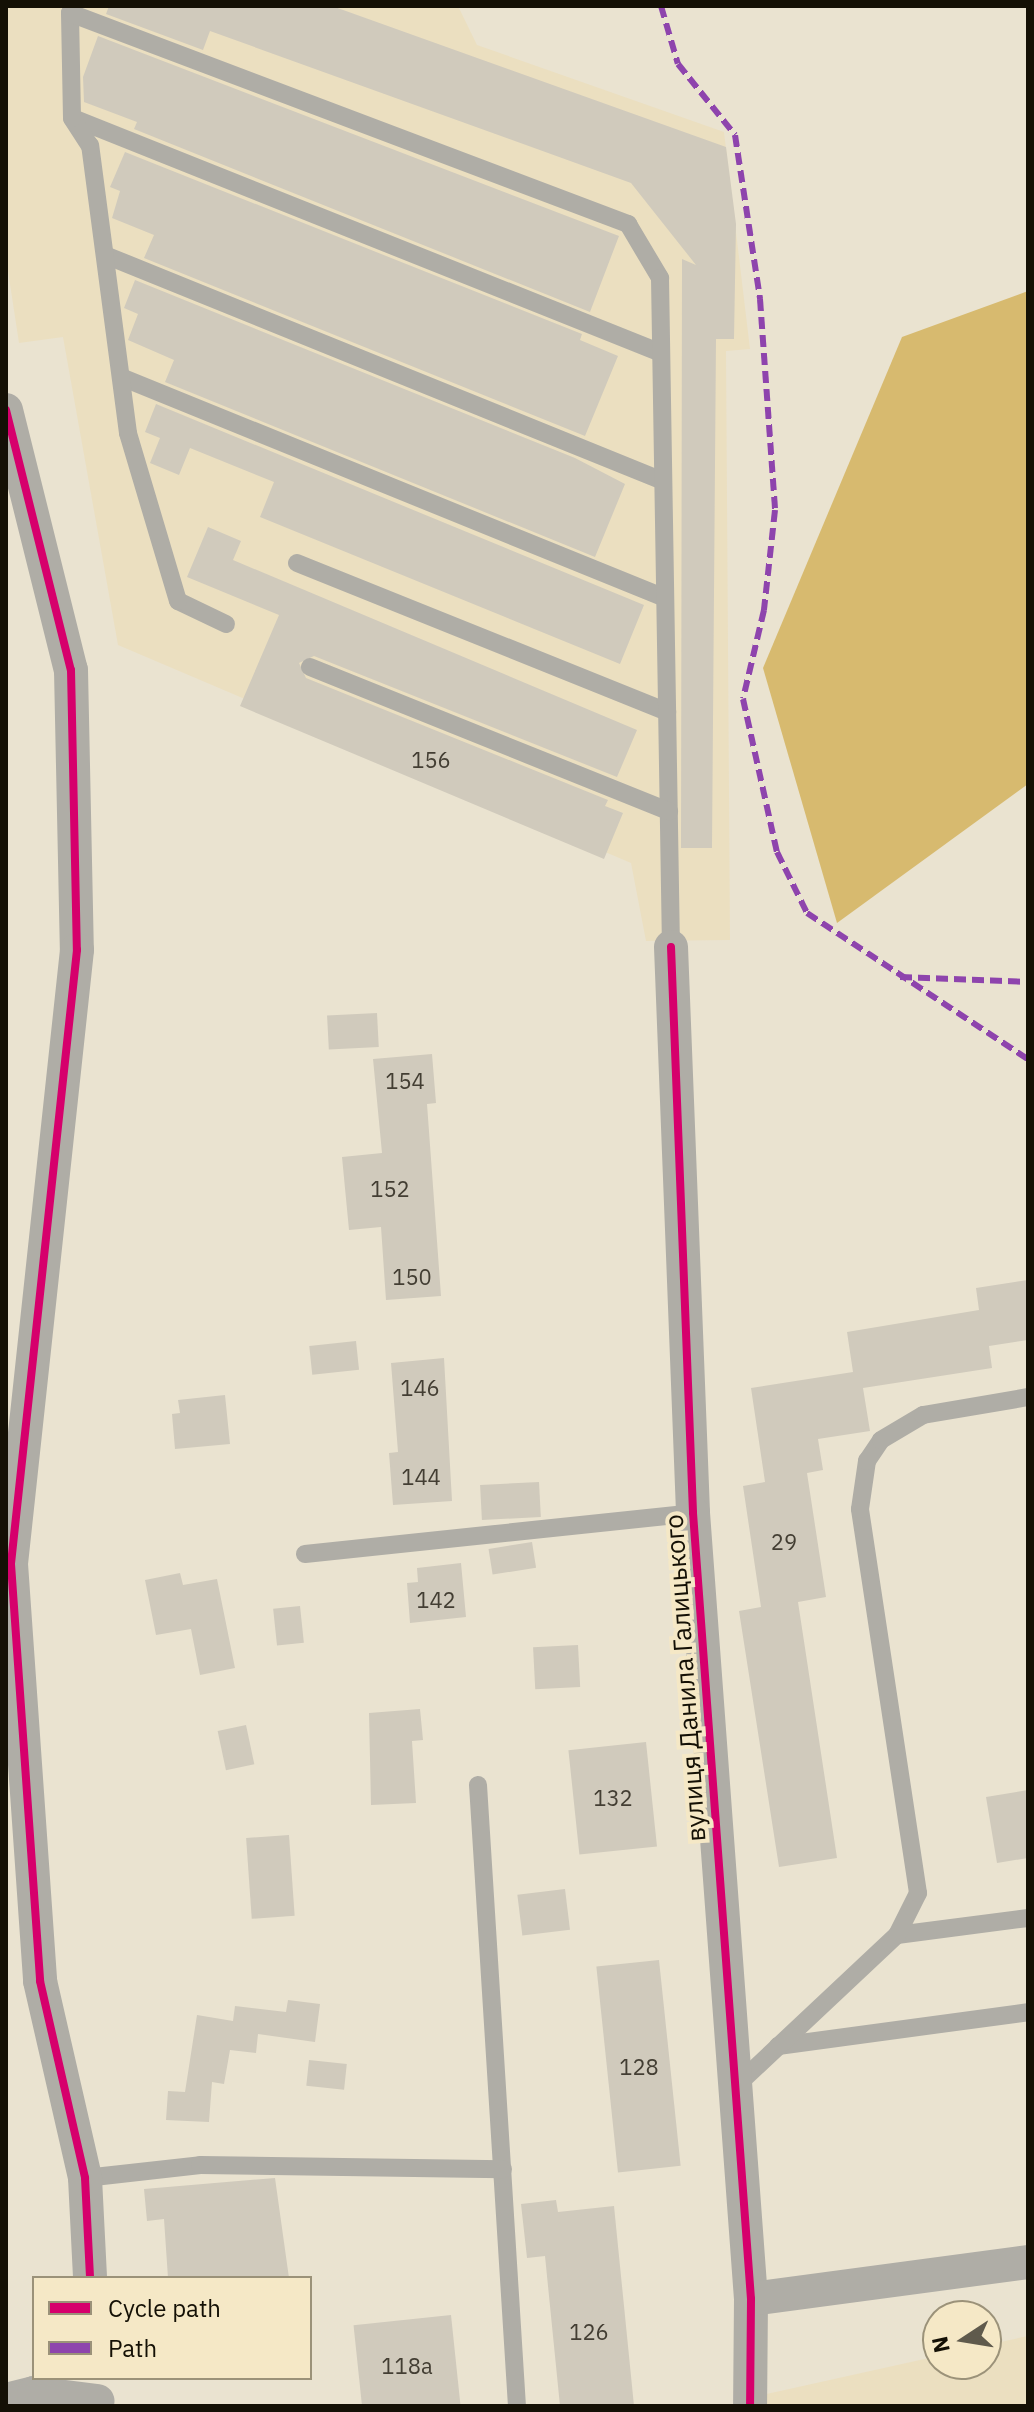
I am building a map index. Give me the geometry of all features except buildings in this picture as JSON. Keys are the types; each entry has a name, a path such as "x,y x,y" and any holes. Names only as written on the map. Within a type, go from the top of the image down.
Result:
{"street":[{"path":"6,410 71,670 77,950 11,1564 40,1981 85,2178 90,2276"},
{"name":"вулиця Данила Галицького","path":"671,947 693,1513 751,2299 750,2406"},
{"path":"751,2299 1028,2264"},
{"path":"6,2400 34,2393 97,2395"}],"lane":[{"path":"226,624 178,601 128,433 90,146 72,118 70,13 628,224 660,278 671,947"},
{"path":"72,118 661,353"},
{"path":"105,255 663,481"},
{"path":"121,377 665,598"},
{"path":"297,563 667,712"},
{"path":"310,667 669,811"},
{"path":"735,2087 897,1935 918,1893 860,1484 881,1440 900,1424 1028,1397"},
{"path":"305,1554 693,1513"},
{"path":"478,1785 517,2406"},
{"path":"897,1935 1028,1918"},
{"path":"778,2046 1028,2012"},
{"path":"85,2178 200,2165 503,2169"}],"shaded area":[{"path":"6,6 458,6 477,45 724,132 750,349 726,351 730,940 646,941 631,863 118,645 63,337 19,343 6,258"},
{"path":"1028,291 1028,784 837,923 763,668 902,337"},
{"path":"1028,2336 1028,2406 748,2406 753,2397 922,2360 922,2380 1002,2380 1002,2342"}],"marked path":[{"path":"661,6 678,64 735,135 760,299 775,510 764,610 743,699 777,852 807,913 1028,1059"},
{"path":"900,977 1028,982"}],"cycle path":[{"path":"6,410 71,670 77,950 11,1564 40,1981 85,2178 90,2276"},
{"path":"671,947 693,1513 751,2299 750,2406"}]}
